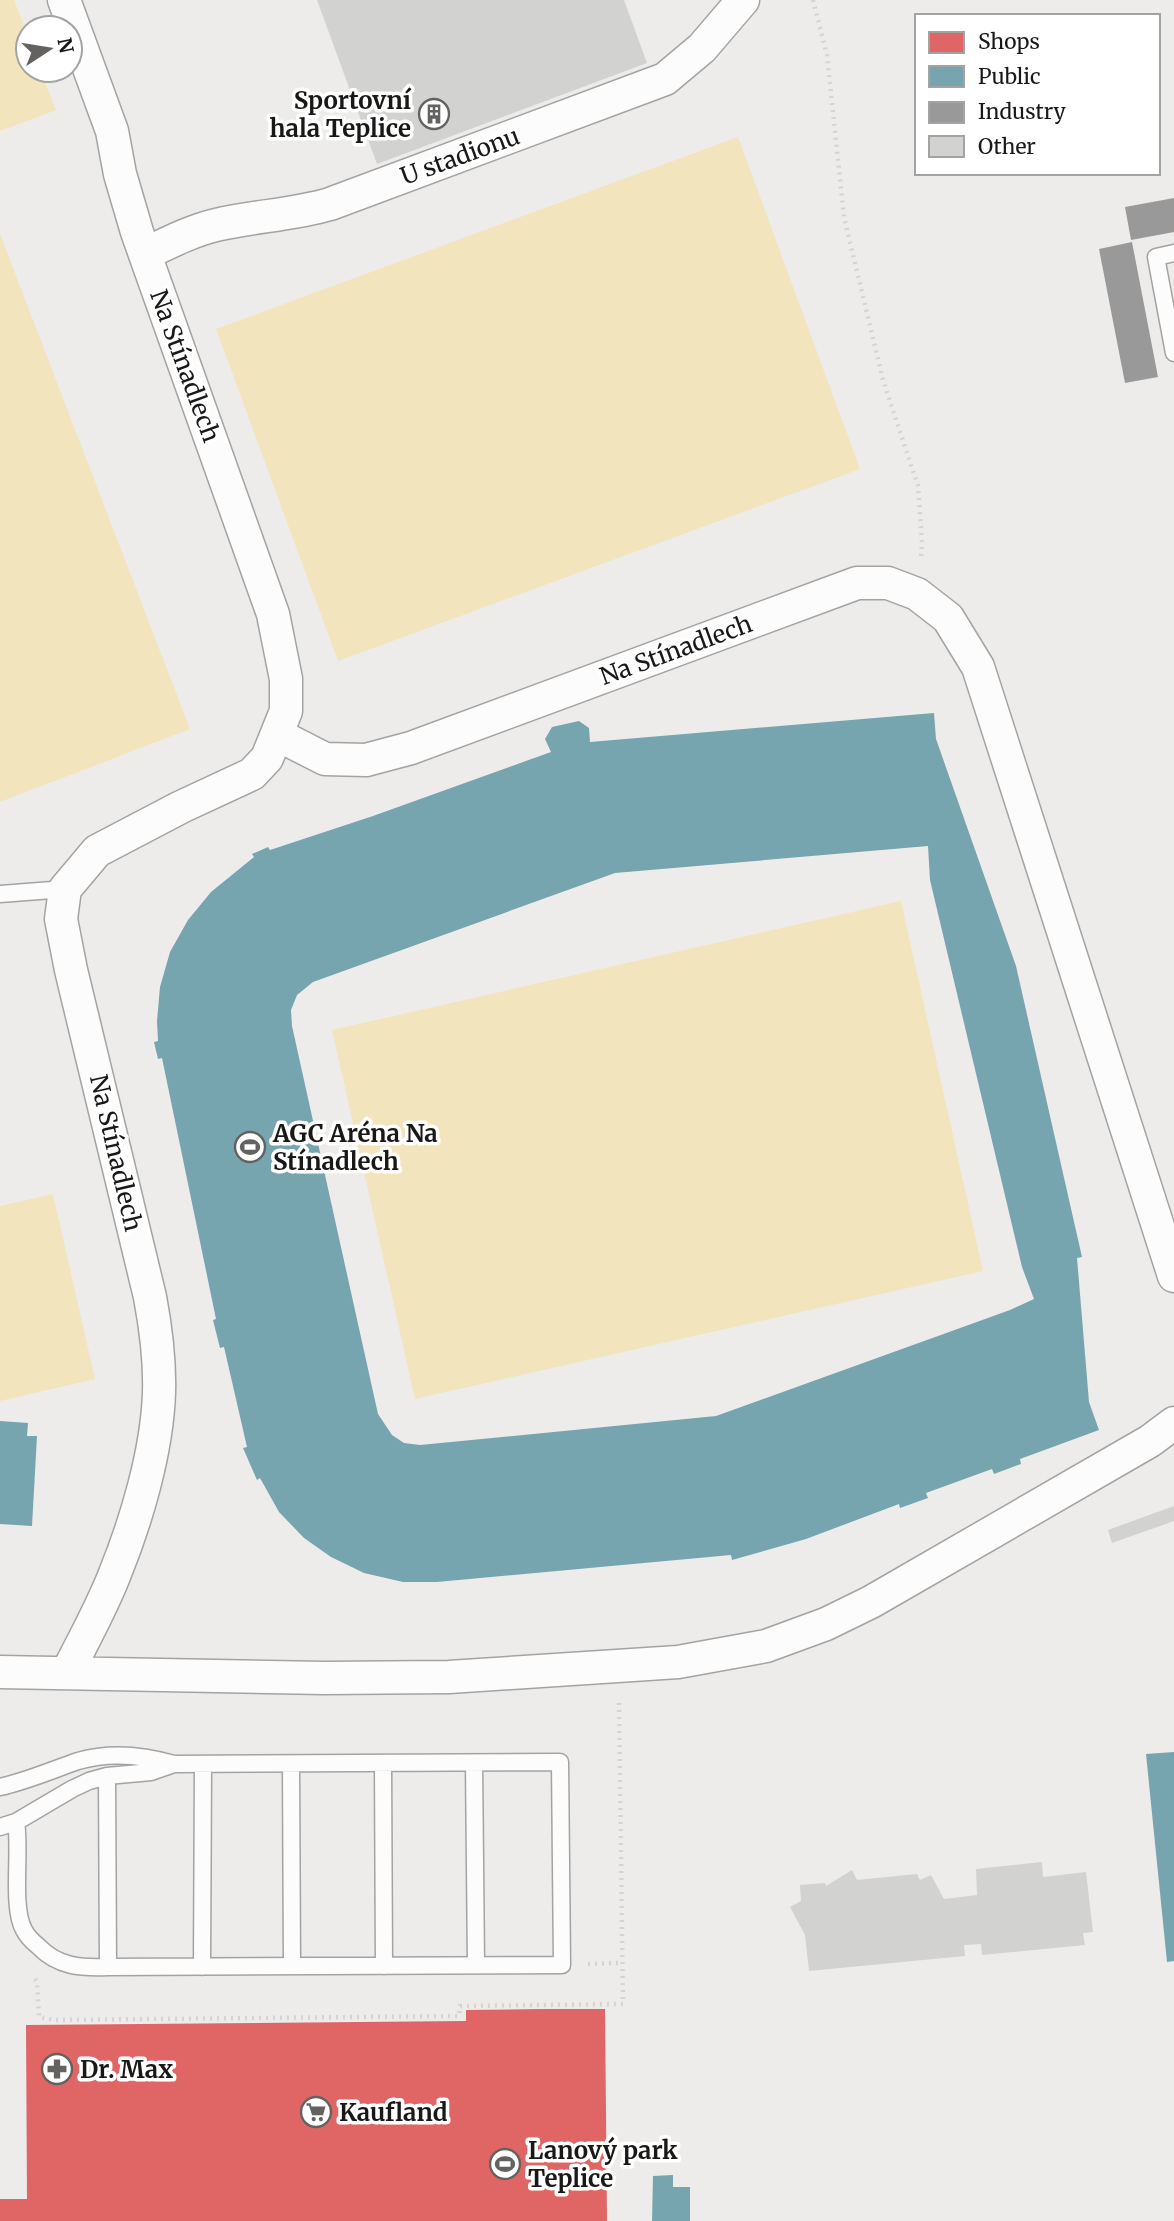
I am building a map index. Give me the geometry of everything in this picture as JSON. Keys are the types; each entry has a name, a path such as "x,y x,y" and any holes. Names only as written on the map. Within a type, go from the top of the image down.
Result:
{"street":[{"name":"Na Stínadlech","path":"64,0 112,131 128,205 273,614 286,679 286,710 278,735 267,758 252,774 97,851 65,889 61,919 150,1297 157,1336 159,1396 147,1471 131,1526 114,1577 67,1673"},
{"name":"U stadionu","path":"145,254 208,228 306,211 340,200 665,79 702,48 743,0"},
{"name":"Na Stínadlech","path":"278,735 325,759 366,760 411,748 857,583 888,583 917,594 948,618 978,667 1174,1276"},
{"path":"0,1672 324,1678 449,1677 678,1662 766,1646 826,1624 871,1602 1150,1441 1174,1423"}],"lane":[{"path":"1174,253 1156,257 1174,353"},
{"path":"0,894 65,889"},
{"path":"0,1787 16,1784 81,1760 125,1755 149,1757 174,1764 561,1762 562,1965 82,1968 50,1958 24,1931 18,1911 19,1837 16,1822"},
{"path":"383,1763 384,1966"},
{"path":"474,1763 476,1965"},
{"path":"0,1827 16,1822 72,1789 107,1776 151,1772 174,1764"},
{"path":"202,1967 203,1764"},
{"path":"291,1764 292,1966"},
{"path":"107,1776 108,1967"}],"path":[{"path":"814,0 827,55 844,217 883,380 918,486 922,542 917,594"},
{"path":"29,1973 37,1982 39,2017 53,2020 459,2016 460,2006 623,2004 619,1703"},
{"path":"562,1965 622,1963"}],"shaded area":[{"path":"0,0 14,0 19,14 14,14 14,84 46,84 56,110 0,131"},
{"path":"738,137 860,469 338,661 216,329"},
{"path":"0,234 190,729 0,802"},
{"path":"901,901 983,1271 415,1399 332,1030"},
{"path":"53,1194 95,1379 0,1401 0,1206"}],"building: Shops":[{"name":"Kaufland","path":"605,2009 607,2221 0,2221 0,2199 27,2199 26,2025 466,2021 466,2010"}],"building: Public":[{"name":"AGC Aréna Na Stínadlech","path":"934,713 936,739 1016,966 1082,1257 1077,1258 1089,1402 1099,1430 1020,1459 1021,1464 994,1474 992,1469 926,1493 928,1498 900,1508 899,1504 806,1539 732,1560 731,1555 437,1582 403,1582 364,1573 331,1557 304,1538 279,1512 260,1478 257,1480 243,1448 247,1447 224,1347 220,1348 213,1320 216,1319 162,1058 158,1059 154,1042 158,1041 160,987 170,952 188,920 211,892 254,857 252,854 373,816 551,752 545,739 552,727 579,721 589,728 590,742","holes":["928,846 930,880 1022,1267 1034,1299 716,1416 420,1445 404,1443 392,1435 378,1414 292,1026 291,1010 297,995 313,982 615,873"]},
{"path":"0,1421 28,1423 27,1436 37,1436 32,1526 0,1524"},
{"path":"1174,1752 1174,1961 1167,1962 1146,1754"},
{"path":"673,2175 673,2187 690,2187 690,2221 652,2221 653,2176"}],"building: Industry":[{"path":"1174,198 1174,232 1131,240 1125,207"},
{"path":"1132,242 1158,377 1125,383 1099,249"}],"building: Other":[{"name":"Sportovní hala Teplice","path":"317,0 624,0 647,63 377,164"},
{"path":"1174,1506 1174,1521 1112,1543 1108,1530"},
{"path":"1042,1862 1043,1877 1086,1872 1093,1932 1083,1933 1085,1945 982,1955 981,1944 964,1945 965,1956 809,1971 805,1935 790,1907 801,1901 800,1885 825,1883 826,1886 852,1870 857,1880 917,1874 920,1880 931,1875 944,1899 977,1895 976,1869"}],"place":[{"name":"Sportovní hala Teplice","path":"434,114"},
{"name":"AGC Aréna Na Stínadlech","path":"250,1147"},
{"name":"Dr. Max","path":"57,2069"},
{"name":"Kaufland","path":"316,2112"},
{"name":"Lanový park Teplice","path":"505,2164"}]}
